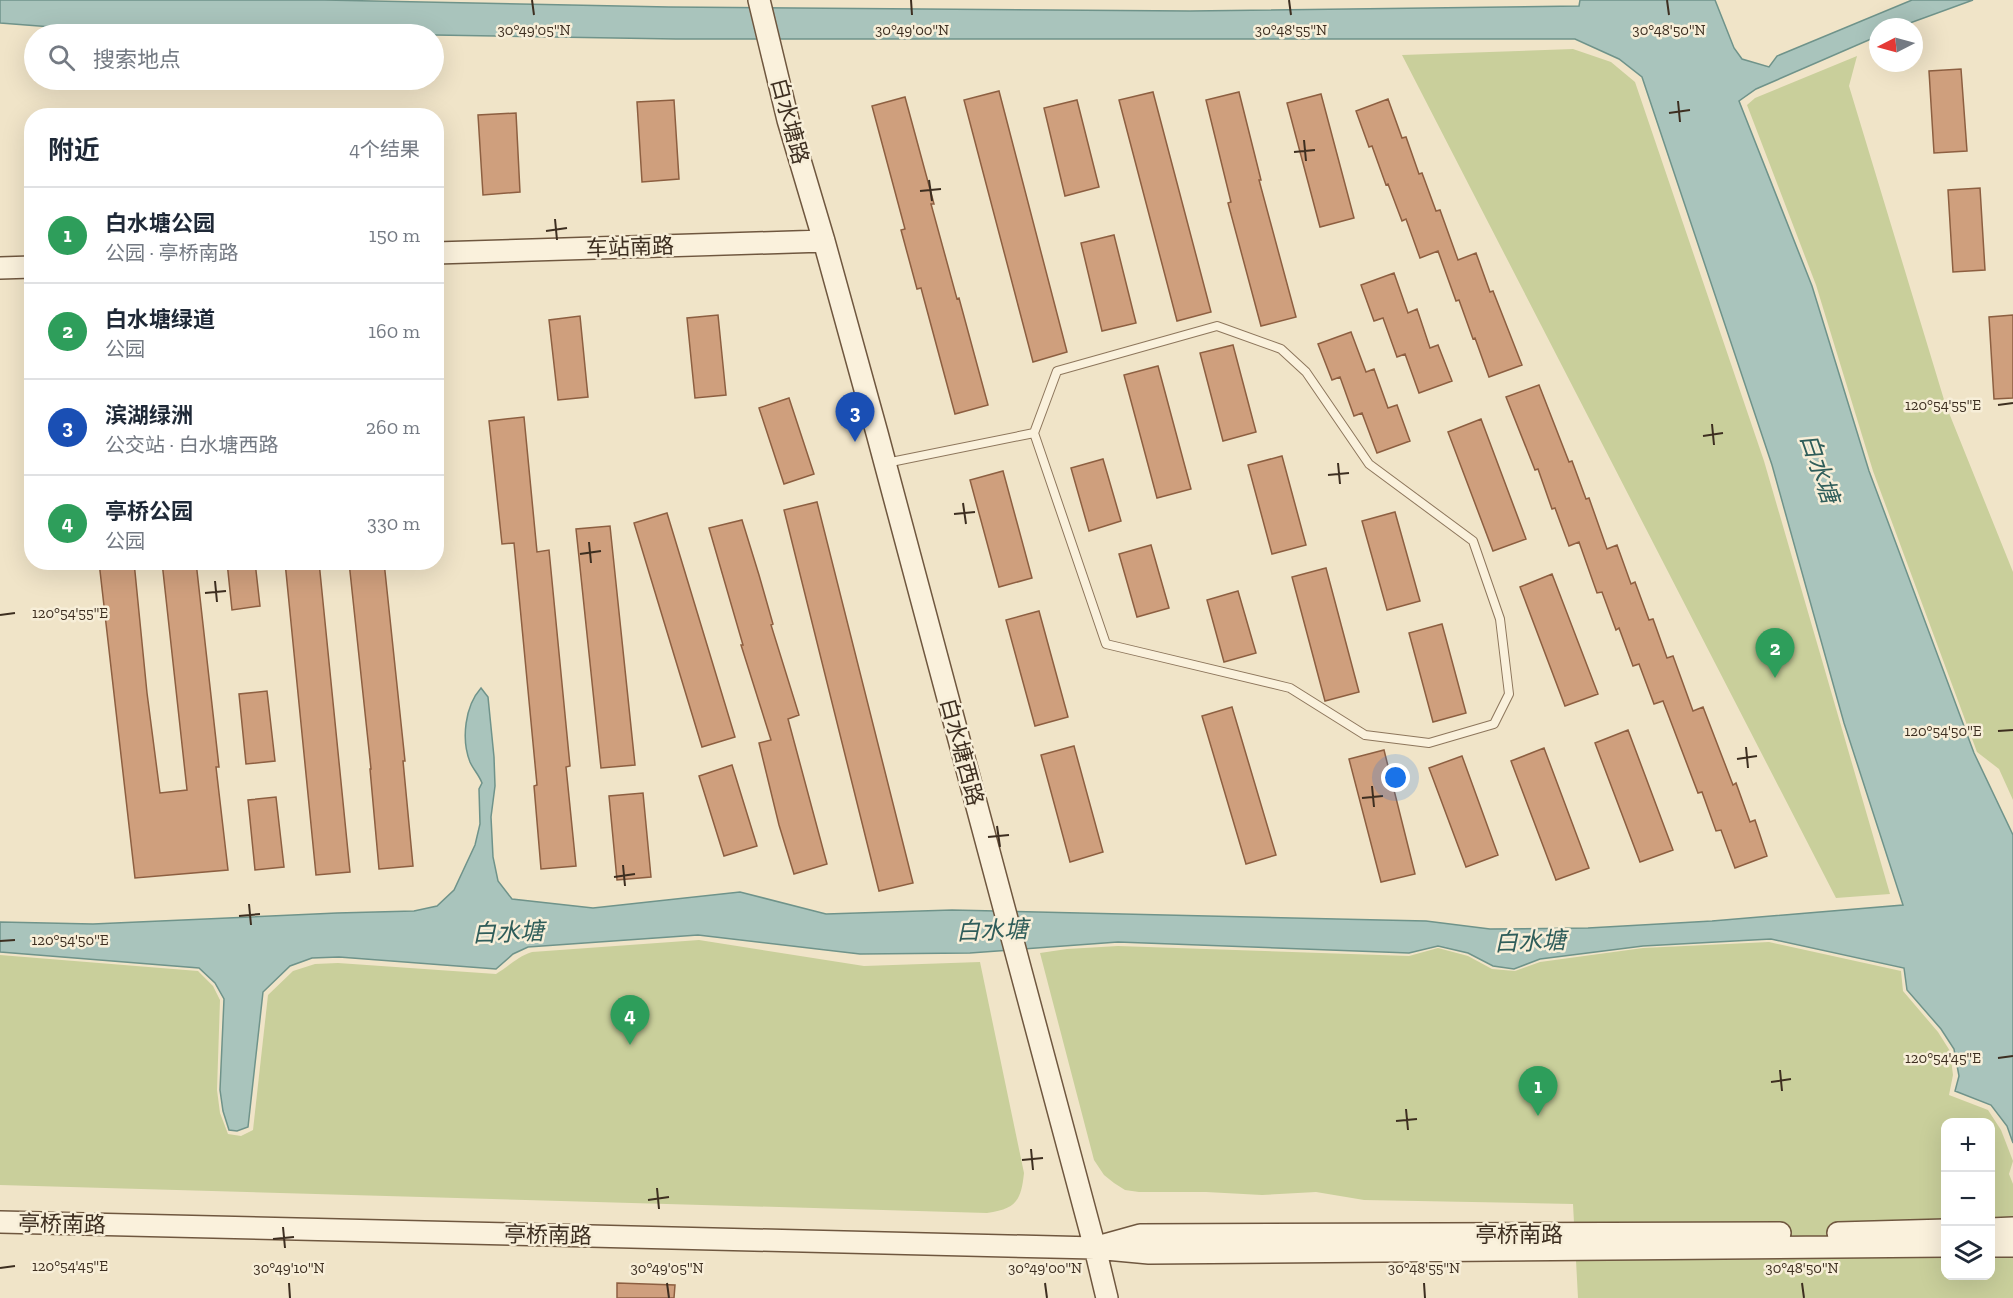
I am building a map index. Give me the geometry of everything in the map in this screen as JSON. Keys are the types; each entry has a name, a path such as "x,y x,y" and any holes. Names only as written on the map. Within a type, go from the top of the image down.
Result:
{"street":[{"name":"白水塘路","path":"759,0 788,120 824,241"},
{"name":"车站南路","path":"444,254 824,241"},
{"name":"白水塘西路","path":"824,241 1107,1298"},
{"path":"0,268 24,267"},
{"name":"亭桥南路","path":"0,1222 1095,1248 1161,1253 1941,1246"},
{"name":"亭桥南路","path":"1095,1248 1140,1235 1837,1233 1941,1230"}],"lane":[{"path":"1217,326 1281,349 1306,372 1369,464 1473,541 1500,619 1509,694 1494,724 1429,743 1365,735 1290,688 1106,644 1034,433 1057,371 1217,326"},
{"path":"885,463 1034,433"}],"green space":[{"path":"1573,49 1611,62 1635,82 1764,461 1890,894 1836,898 1402,55"},
{"path":"1857,56 1849,86 1945,403 2013,572 2013,800 1999,769 1977,752 1873,471 1816,285 1747,105 1755,98"},
{"path":"699,940 864,966 980,962 1024,1173 1019,1197 1015,1202 1005,1209 987,1213 0,1185 0,955 198,971 213,986 220,1000 217,1090 220,1113 228,1134 241,1136 253,1130 268,995 293,971 315,964 338,963 496,974 517,959 532,952"},
{"path":"1769,942 1901,971 1903,991 1938,1032 1950,1051 1953,1075 1949,1095 1988,1110 1993,1118 1941,1118 1941,1280 1995,1280 1995,1121 2013,1161 2009,1174 2013,1184 2013,1298 1578,1298 1573,1204 1364,1200 1316,1192 1262,1195 1125,1190 1104,1175 1094,1160 1040,953 1118,946 1409,956 1438,948 1468,956 1492,969 1515,971 1540,962 1643,948"}],"water":[{"name":"白水塘","path":"0,0 324,0 669,7 1190,11 1579,6 1580,0 1715,0 1734,48 1742,59 1769,67 1777,56 1912,0 1973,0 1923,18 1869,18 1869,40 1756,89 1739,101 1812,286 1869,471 1974,753 2013,835 2013,1143 2007,1126 1991,1105 1955,1091 1959,1076 1954,1049 1941,1029 1907,990 1904,968 1771,939 1643,946 1540,959 1514,969 1493,966 1468,953 1438,946 1409,953 1118,942 970,953 860,954 698,935 528,947 513,954 496,969 339,957 312,958 290,966 263,992 248,1127 237,1131 229,1130 220,1090 224,999 215,983 199,968 0,952 0,922 93,924 414,911 437,906 454,890 475,845 480,824 479,789 482,783 470,762 465,733 471,704 481,688 488,697 494,757 495,786 491,817 493,857 498,881 512,899 593,908 740,892 826,914 952,910 1426,921 1490,929 1588,928 1712,921 1903,905 1844,723 1772,465 1642,77 1619,59 1575,39 676,39 444,35 444,24 0,23"}],"building":[{"path":"1961,69 1967,151 1934,153 1929,71"},
{"path":"999,91 1067,352 1033,362 964,100"},
{"path":"1153,92 1211,312 1177,321 1119,100"},
{"path":"1239,92 1261,180 1259,180 1296,317 1261,326 1228,203 1231,202 1206,100"},
{"path":"1321,94 1354,218 1320,227 1287,103"},
{"path":"905,97 934,204 931,204 988,405 955,414 921,288 917,289 901,230 905,229 872,106"},
{"path":"1388,99 1402,138 1406,137 1419,174 1422,173 1436,211 1440,210 1458,260 1476,253 1490,292 1493,291 1522,365 1489,377 1459,300 1456,301 1438,251 1420,258 1406,219 1402,221 1372,146 1369,147 1356,111"},
{"path":"674,100 679,179 642,182 637,102"},
{"path":"1077,100 1099,187 1065,196 1044,108"},
{"path":"516,113 520,192 483,195 478,115"},
{"path":"1980,188 1985,270 1953,272 1948,190"},
{"path":"1114,235 1136,323 1102,331 1081,243"},
{"path":"1394,273 1408,313 1417,309 1430,348 1438,345 1452,381 1419,393 1405,354 1397,357 1383,318 1374,321 1361,285"},
{"path":"718,315 726,395 695,398 687,318"},
{"path":"2013,315 2013,398 1994,399 1989,317"},
{"path":"580,316 588,397 558,400 549,320"},
{"path":"1351,332 1366,372 1374,369 1388,408 1397,405 1410,441 1377,453 1362,413 1354,416 1340,377 1332,380 1318,344"},
{"path":"1233,345 1256,432 1223,441 1200,353"},
{"path":"1158,366 1191,489 1157,498 1124,375"},
{"path":"1539,385 1569,462 1572,461 1586,499 1589,498 1607,549 1617,545 1631,584 1635,582 1649,620 1653,619 1667,658 1673,656 1693,711 1703,707 1733,785 1736,783 1750,822 1755,820 1767,856 1735,868 1721,830 1716,831 1702,792 1698,793 1663,701 1654,704 1639,664 1633,666 1602,592 1597,593 1579,542 1569,546 1555,508 1552,509 1538,469 1535,470 1506,397"},
{"path":"789,398 814,474 784,484 759,408"},
{"path":"524,417 537,552 549,550 570,766 566,767 576,866 541,869 534,786 537,785 514,543 502,544 489,421"},
{"path":"1481,419 1526,539 1493,551 1448,432"},
{"path":"1282,456 1306,545 1272,554 1248,465"},
{"path":"1103,459 1121,521 1089,531 1071,468"},
{"path":"1003,471 1032,578 999,587 970,480"},
{"path":"817,502 913,883 879,891 784,510"},
{"path":"1395,512 1420,601 1387,610 1362,521"},
{"path":"667,513 735,737 702,747 634,523"},
{"path":"742,520 799,715 788,719 827,864 794,874 779,825 759,743 771,740 741,645 743,645 709,528"},
{"path":"610,526 635,765 601,768 576,529"},
{"path":"1151,545 1169,608 1137,617 1119,554"},
{"path":"1326,568 1359,692 1325,701 1292,577"},
{"path":"100,570 135,570 160,793 187,790 163,570 197,570 228,870 135,878"},
{"path":"228,570 256,570 260,606 232,610"},
{"path":"286,570 320,570 350,872 316,875"},
{"path":"350,570 385,570 405,761 403,761 413,866 379,869"},
{"path":"1552,574 1598,694 1565,706 1520,587"},
{"path":"1238,591 1256,653 1224,662 1207,600"},
{"path":"1039,611 1068,717 1035,726 1006,620"},
{"path":"1442,624 1466,713 1433,722 1409,633"},
{"path":"267,691 275,761 246,764 239,694"},
{"path":"1232,707 1276,855 1246,864 1202,716"},
{"path":"1628,730 1673,850 1640,862 1595,743"},
{"path":"1074,746 1103,852 1070,862 1041,755"},
{"path":"1544,748 1589,868 1556,880 1511,761"},
{"path":"1384,750 1415,874 1381,882 1349,759"},
{"path":"1462,756 1498,855 1466,867 1429,768"},
{"path":"732,765 757,846 724,856 699,776"},
{"path":"643,793 651,877 617,880 609,796"},
{"path":"276,797 284,867 255,870 248,800"},
{"path":"617,1283 675,1285 674,1298 617,1298"}],"place":[{"name":"滨湖绿洲","path":"855,442"},
{"name":"白水塘绿道","path":"1775,678"},
{"name":"亭桥公园","path":"630,1045"},
{"name":"白水塘公园","path":"1538,1116"}]}
